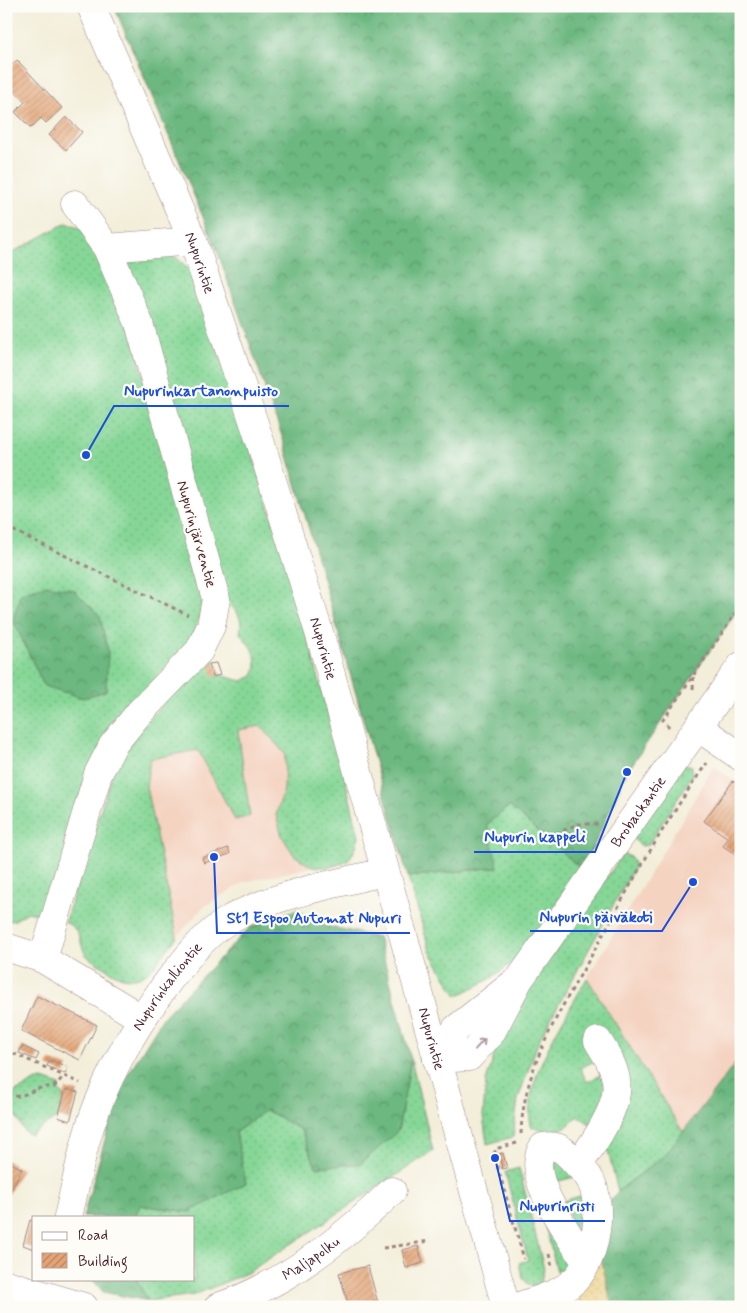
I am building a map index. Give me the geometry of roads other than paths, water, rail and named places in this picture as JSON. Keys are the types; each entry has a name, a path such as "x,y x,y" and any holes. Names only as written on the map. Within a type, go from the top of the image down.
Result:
{"street":[{"name":"Nupurintie","path":"90,6 193,241 260,441 316,624 506,1307"},
{"name":"Nupurinjärventie","path":"43,959 98,774 113,744 139,713 199,651 211,626 216,599 139,323 107,248 75,204"},
{"path":"107,248 193,241"},
{"name":"Brobackantie","path":"437,1059 469,1057 491,1033 519,980 741,666"},
{"path":"698,727 741,757"},
{"name":"Nupurinkalliontie","path":"68,1216 96,1108 141,1018 184,962 212,931 260,906 316,888 384,872"},
{"path":"6,947 43,959 141,1018"},
{"path":"578,1165 600,1135 612,1106 617,1083 612,1066 598,1041"},
{"path":"517,1307 559,1293 577,1278 586,1262 595,1246 597,1208 589,1177 563,1149 554,1145 543,1147 539,1154 538,1171 545,1194 586,1262"},
{"name":"Maljapolku","path":"218,1307 232,1302 305,1263 360,1222 392,1191"},
{"path":"6,1284 48,1294 84,1307"}],"place":[{"name":"Nupurinkartanonpuisto","path":"86,455"},
{"name":"Nupurin kappeli","path":"627,772"},
{"name":"St1 Espoo Automat Nupuri","path":"214,857"},
{"name":"Nupurin päiväkoti","path":"693,882"},
{"name":"Nupurinristi","path":"495,1158"}]}
